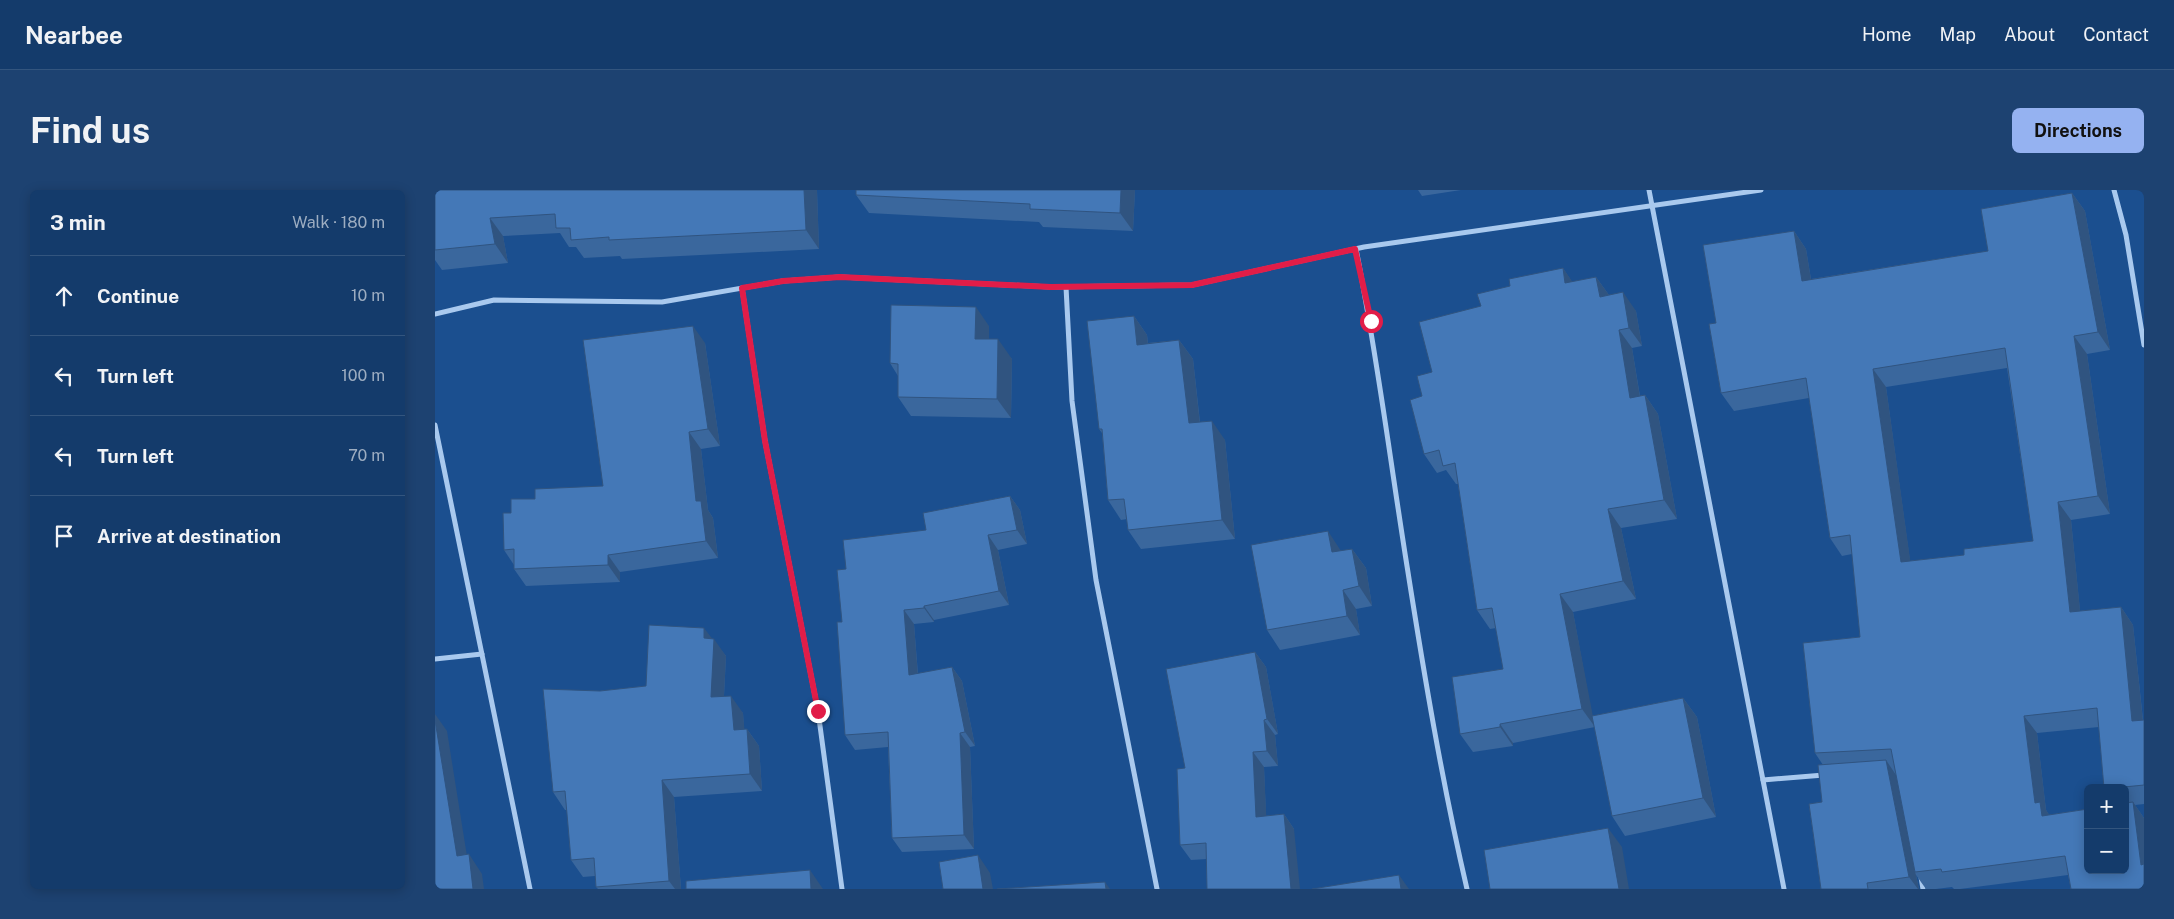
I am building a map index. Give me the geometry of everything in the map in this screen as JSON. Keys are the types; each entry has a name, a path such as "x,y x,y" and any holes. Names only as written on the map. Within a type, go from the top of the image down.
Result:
{"street":[{"path":"1649,190 1784,889"},
{"path":"435,314 494,300 661,302 783,281 840,277 1066,287 1192,285 1355,249 1761,190"},
{"path":"2114,190 2126,236 2144,345"},
{"path":"1355,249 1371,321 1407,566 1448,807 1467,889"},
{"path":"1066,287 1072,401 1096,580 1157,889"},
{"path":"742,288 765,441 818,711 842,889"},
{"path":"435,425 530,889"},
{"path":"435,659 482,654"},
{"path":"1763,780 1832,775"},
{"path":"1919,872 1923,889"}],"building":[{"path":"435,190 804,190 806,230 609,240 609,237 571,240 570,228 556,228 555,214 490,218 495,244 435,250"},
{"path":"856,190 1121,190 1120,213 1030,209 1030,204 856,195"},
{"path":"2072,193 2098,332 2074,336 2098,496 2058,502 2070,612 2121,607 2132,721 2144,720 2144,785 2129,786 2129,784 2104,784 2097,708 2024,716 2035,803 2040,802 2042,816 2084,810 2084,874 2129,874 2129,802 2133,802 2141,865 2144,864 2144,889 2071,889 2065,856 1942,872 1941,869 1915,872 1891,749 1815,753 1803,643 1860,637 1850,535 1830,538 1806,378 1721,393 1709,324 1716,323 1703,245 1794,231 1802,281 1988,251 1981,209","holes":["2005,348 2033,541 1964,549 1964,555 1901,562 1873,369"]},
{"path":"1563,268 1565,283 1596,277 1600,297 1623,292 1629,328 1619,330 1630,398 1645,395 1664,500 1608,509 1623,581 1560,594 1582,709 1500,724 1500,727 1460,734 1452,677 1503,669 1492,608 1477,610 1455,463 1443,466 1439,450 1424,454 1410,400 1422,396 1417,376 1432,372 1419,322 1481,306 1477,294 1510,286 1509,279"},
{"path":"891,305 976,307 975,339 998,339 997,399 898,397 898,364 890,363"},
{"path":"1134,316 1137,345 1179,340 1189,423 1212,421 1222,520 1128,530 1124,499 1108,500 1102,429 1099,429 1087,321"},
{"path":"693,326 708,429 689,432 696,501 701,501 706,541 608,555 608,565 514,569 514,549 504,550 503,513 511,513 511,499 535,499 535,489 603,486 583,340"},
{"path":"1010,496 1017,530 988,535 999,591 924,606 924,608 904,610 909,675 952,667 965,732 960,733 964,835 892,838 888,732 845,735 837,622 842,622 837,570 846,569 843,540 926,530 923,513"},
{"path":"1328,531 1332,552 1352,549 1359,586 1343,590 1347,616 1267,630 1251,545"},
{"path":"649,625 704,628 704,638 714,639 711,697 731,696 734,730 747,729 750,774 662,780 669,881 596,887 594,858 571,860 565,791 553,792 543,689 600,691 646,686"},
{"path":"1255,652 1267,719 1264,720 1267,751 1253,752 1256,817 1284,814 1291,889 1207,889 1206,843 1180,845 1177,769 1185,768 1166,669"},
{"path":"1683,698 1703,798 1612,816 1592,716"},
{"path":"435,720 457,856 469,854 473,889 435,889"},
{"path":"1886,760 1909,877 1867,883 1868,889 1821,889 1809,804 1822,802 1818,765"},
{"path":"1608,828 1619,889 1490,889 1484,850"},
{"path":"978,855 983,889 943,889 939,862"},
{"path":"810,870 811,889 686,889 686,881"},
{"path":"1399,875 1401,889 1312,889"},
{"path":"1105,882 1106,889 997,889"}],"route":[{"path":"818,711 765,441 742,288 783,281 840,277 1051,287 1192,285 1355,249 1371,321"}]}
